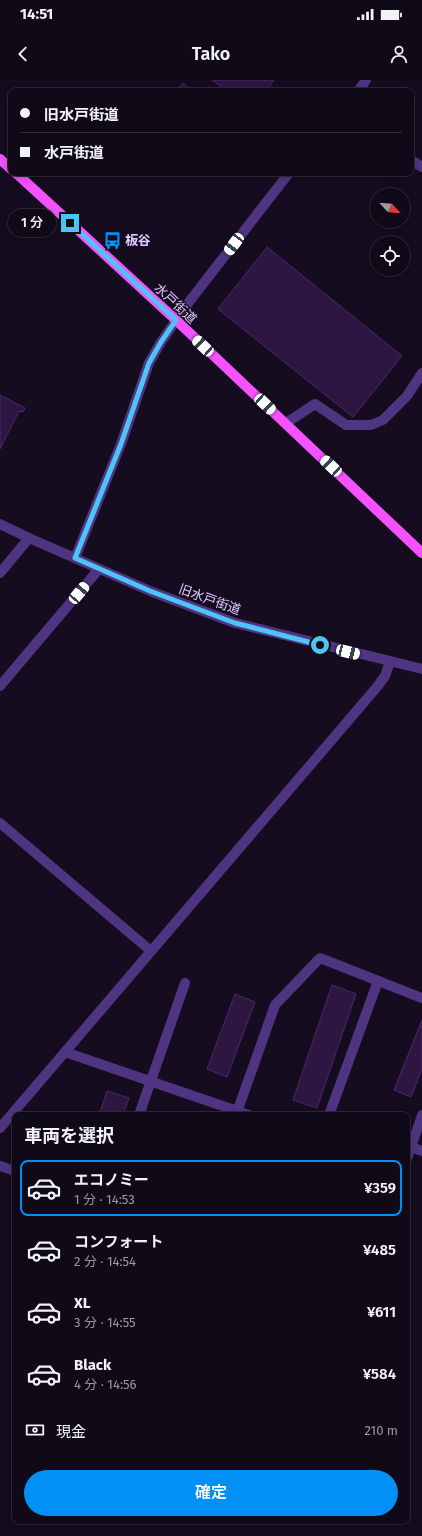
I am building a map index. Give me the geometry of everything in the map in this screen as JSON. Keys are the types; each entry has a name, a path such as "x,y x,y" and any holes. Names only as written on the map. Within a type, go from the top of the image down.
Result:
{"main road":[{"path":"0,159 8,166"},
{"name":"水戸街道","path":"19,176 176,320 422,553"}],"street":[{"path":"75,558 121,444 149,363 176,320 287,176"},
{"path":"286,423 315,404 346,425 370,425 383,420 407,396 422,373"},
{"name":"旧水戸街道","path":"0,524 150,591 235,623 422,669"},
{"path":"0,573 29,538"},
{"path":"0,686 99,569"},
{"path":"14,1112 377,687 385,676 390,662"},
{"path":"0,823 151,952"},
{"path":"237,1112 275,1005 320,958 422,998"},
{"path":"330,1112 378,981"},
{"path":"140,1112 185,983"},
{"path":"65,1052 234,1112"},
{"path":"0,1128 12,1114"},
{"path":"410,1150 422,1115"},
{"path":"411,1147 422,1150"},
{"path":"0,1166 12,1170"}],"building":[{"path":"212,80 274,80 269,87 270,88 223,88"},
{"path":"183,83 189,88 179,88"},
{"path":"267,247 402,356 353,417 218,309"},
{"path":"0,395 25,408 23,412 19,411 0,449"},
{"path":"332,985 356,994 317,1108 293,1100"},
{"path":"235,994 255,1002 227,1077 207,1069"},
{"path":"422,1020 422,1069 411,1097 394,1090"},
{"path":"107,1091 129,1098 124,1112 100,1112"}],"place":[{"name":"板谷","path":"112,240"}],"route":[{"path":"70,223 176,320 149,363 121,444 75,558 150,591 235,623 320,645"}]}
